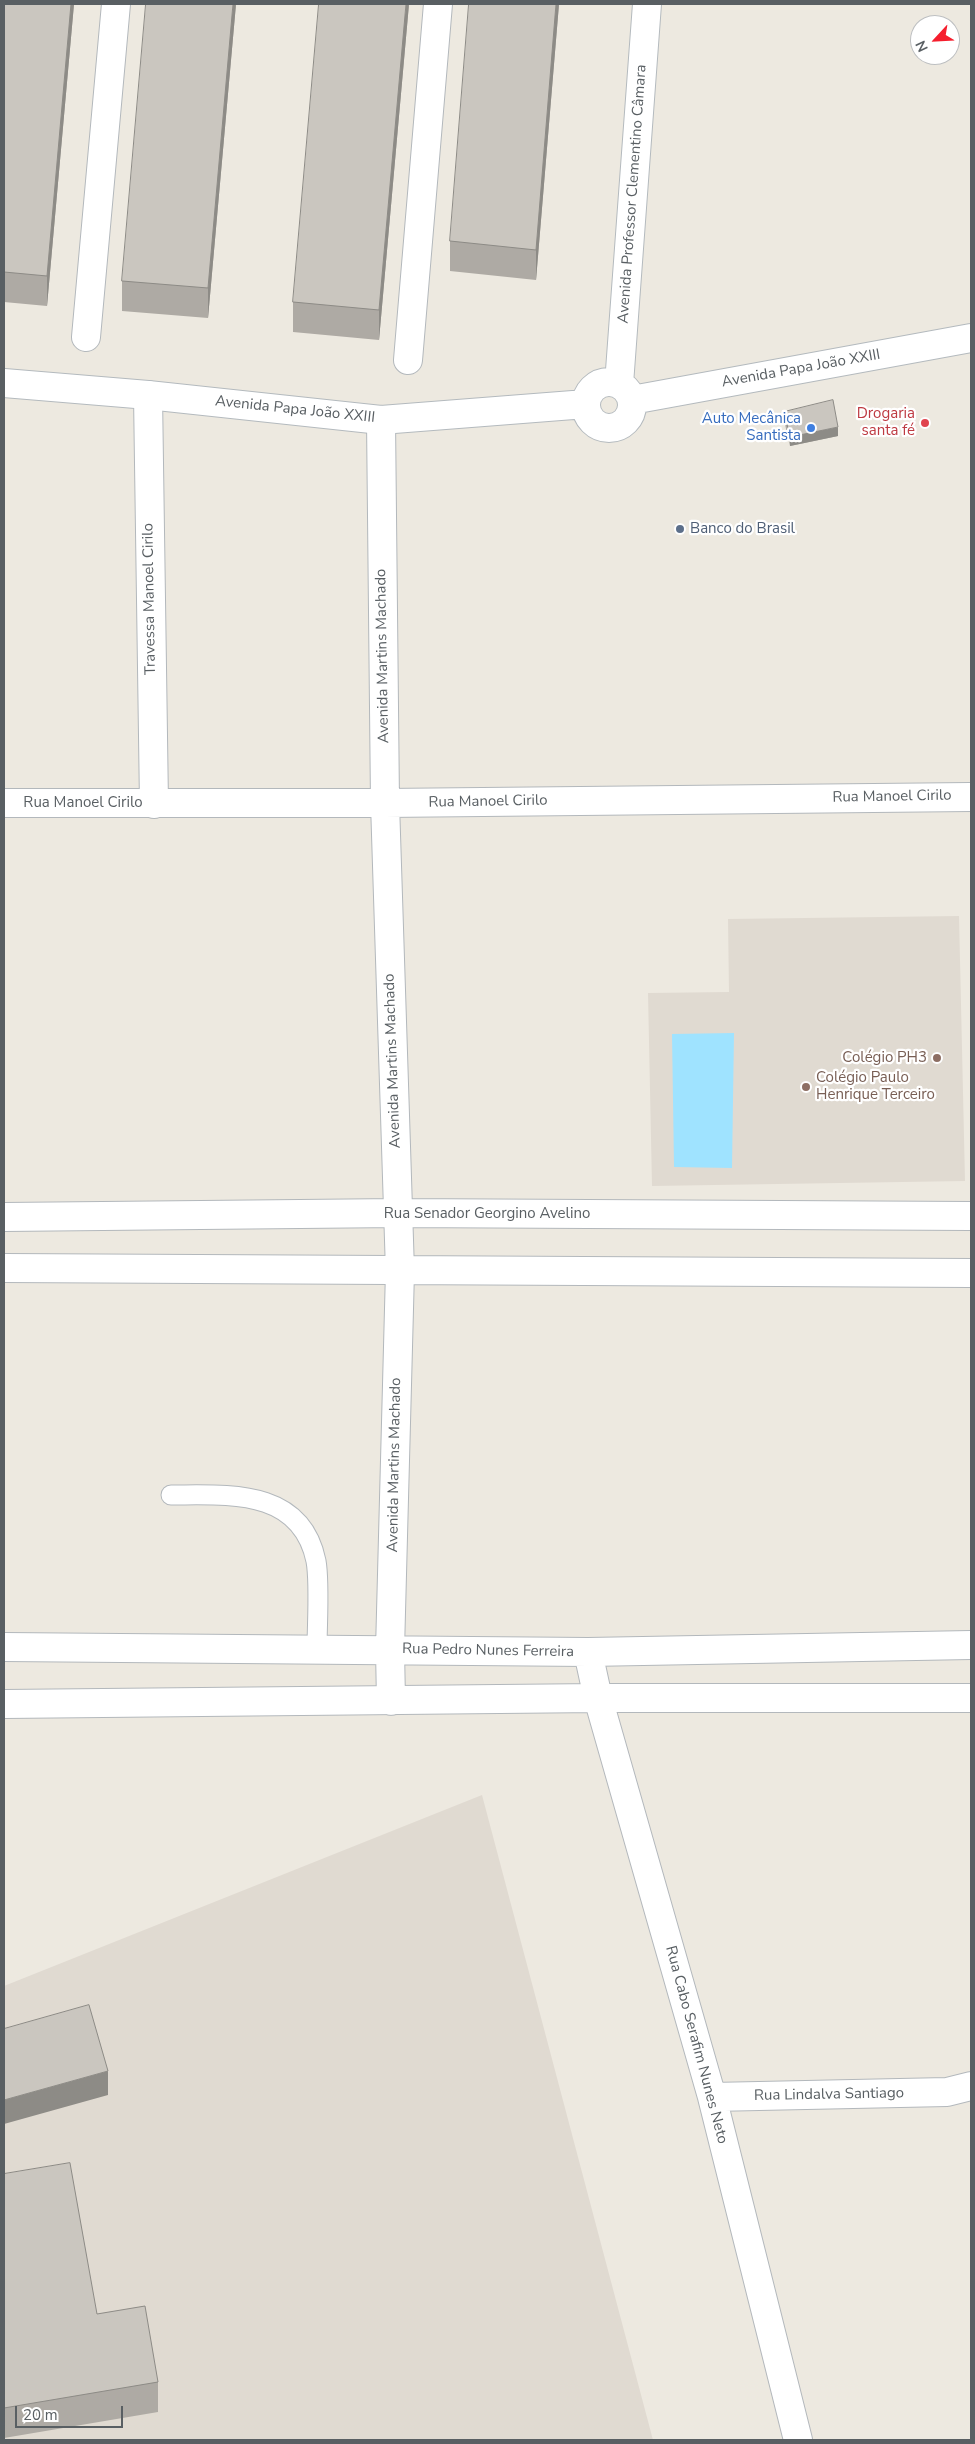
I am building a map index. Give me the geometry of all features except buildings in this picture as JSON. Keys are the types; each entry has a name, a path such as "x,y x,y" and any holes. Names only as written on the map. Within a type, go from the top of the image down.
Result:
{"street":[{"path":"86,337 116,4"},
{"path":"408,360 438,4"},
{"name":"Avenida Professor Clementino Câmara","path":"625,392 646,4"},
{"name":"Avenida Papa João XXIII","path":"625,392 971,338"},
{"path":"608,382 625,392 631,411 626,421 616,427 605,428 595,424 588,415 586,404 589,393 597,385 608,382"},
{"name":"Avenida Papa João XXIII","path":"4,383 148,394 381,420 586,404"},
{"name":"Travessa Manoel Cirilo","path":"148,394 154,804"},
{"name":"Avenida Martins Machado","path":"381,420 385,803 400,1272 390,1650 391,1701"},
{"name":"Rua Manoel Cirilo","path":"4,803 385,803 971,797"},
{"name":"Rua Senador Georgino Avelino","path":"4,1217 398,1214 971,1216"},
{"path":"4,1268 400,1272 971,1273"},
{"name":"Rua Pedro Nunes Ferreira","path":"4,1647 588,1652 971,1645"},
{"name":"Rua Cabo Serafim Nunes Neto","path":"588,1652 598,1698 712,2097 798,2440"},
{"path":"4,1704 598,1698 971,1698"},
{"name":"Rua Lindalva Santiago","path":"712,2097 963,2092"}],"lane":[{"path":"171,1495 234,1494 280,1508 296,1522 310,1540 316,1562 317,1650"}],"shaded area":[{"name":"Colégio Paulo Henrique Terceiro","path":"959,916 965,1181 652,1186 648,993 729,992 728,919"},
{"path":"482,1795 653,2440 4,2440 4,1986"}],"water":[{"path":"734,1033 732,1168 674,1167 672,1034"}],"place":[{"name":"Drogaria santa fé","path":"925,423"},
{"name":"Auto Mecânica Santista","path":"811,428"},
{"name":"Banco do Brasil","path":"680,529"},
{"name":"Colégio PH3","path":"937,1058"},
{"name":"Colégio Paulo Henrique Terceiro","path":"806,1087"}]}
